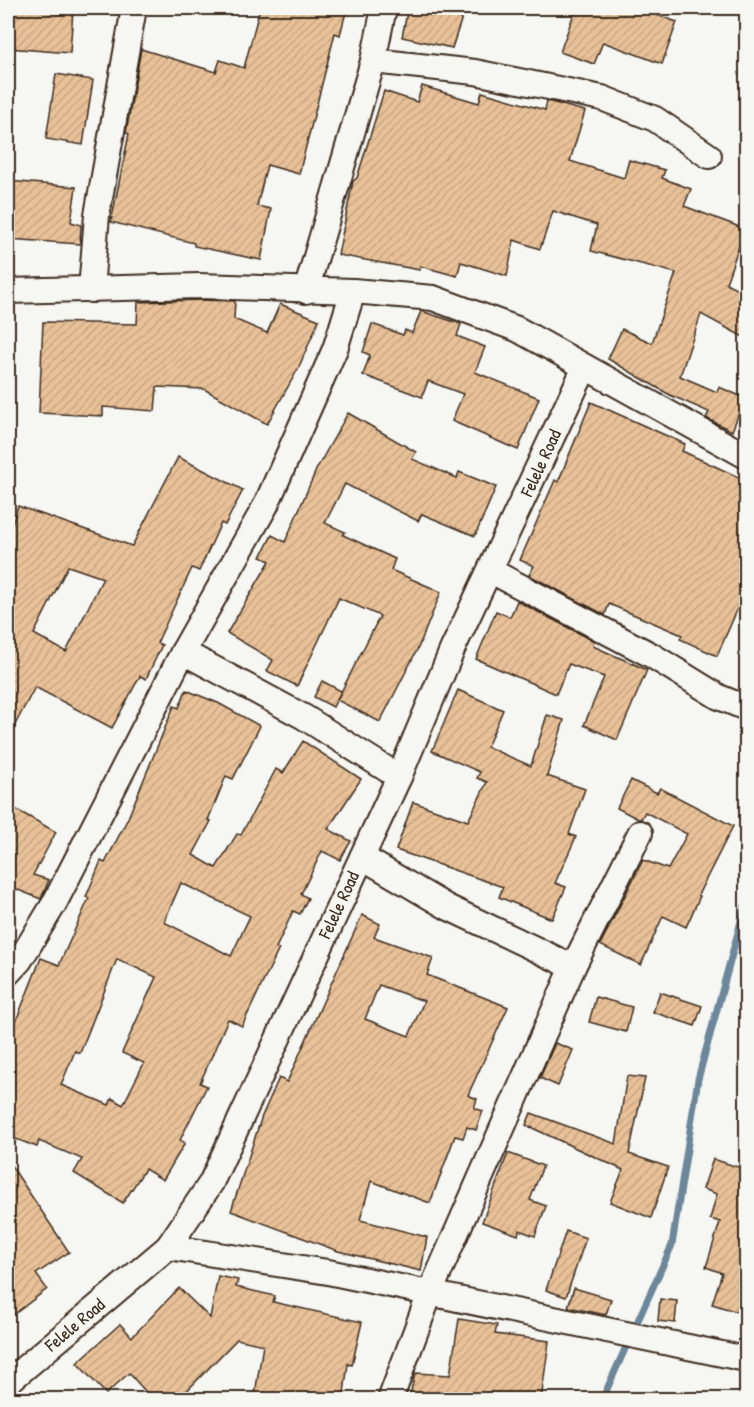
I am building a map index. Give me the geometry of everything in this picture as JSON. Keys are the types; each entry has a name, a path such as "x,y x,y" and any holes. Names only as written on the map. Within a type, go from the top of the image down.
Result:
{"street":[{"path":"91,290 97,215 134,8"},
{"path":"306,291 373,61 384,8"},
{"path":"373,61 475,72 602,99 655,119 709,156"},
{"path":"8,291 200,286 353,291 433,298 517,329 747,456"},
{"path":"8,973 20,960 54,904 183,652 266,505 334,349 353,291"},
{"name":"Felele Road","path":"8,1382 168,1247 211,1183 399,777 453,648 585,367"},
{"path":"491,571 651,655 719,697 747,708"},
{"path":"183,652 304,717 399,777"},
{"path":"390,1400 430,1293 573,967 640,833"},
{"path":"362,857 447,907 573,967"},
{"path":"168,1247 328,1272 747,1359"}],"building":[{"path":"8,8 73,10 70,53 8,48"},
{"path":"260,8 347,8 340,35 335,33 299,174 267,165 257,206 271,209 261,260 194,246 194,243 111,222 129,134 126,133 141,49 216,72 220,60 244,68"},
{"path":"408,8 465,8 452,48 402,37"},
{"path":"576,8 638,8 677,22 662,64 603,42 594,64 560,52"},
{"path":"56,74 93,80 83,145 46,139"},
{"path":"422,86 479,103 482,92 545,110 547,101 585,111 570,161 624,178 629,160 665,170 662,178 691,189 684,206 745,229 726,283 747,294 747,339 701,314 680,376 717,392 719,387 745,398 732,431 706,418 709,412 670,395 608,359 622,329 652,343 676,273 591,251 597,225 553,211 540,249 514,240 507,276 461,262 457,276 420,266 420,270 338,255 353,181 357,178 384,91 417,102"},
{"path":"8,181 76,187 71,222 81,225 80,244 8,239"},
{"path":"235,301 234,319 267,333 280,304 319,320 298,369 267,424 204,389 157,387 155,411 103,407 103,416 39,413 43,322 137,324 138,302"},
{"path":"421,311 461,324 457,336 485,347 475,372 539,398 518,450 452,421 463,394 428,381 422,397 363,375 370,355 363,352 372,324 403,335 405,330 412,333"},
{"path":"591,402 685,444 682,451 747,481 747,604 741,601 717,656 680,639 682,635 609,604 605,615 529,575 534,566 520,560 555,480 558,482"},
{"path":"348,413 416,452 412,459 457,478 459,472 496,487 475,536 422,514 418,521 345,484 325,523 345,532 343,535 395,559 391,570 441,592 419,646 380,722 337,700 380,616 339,598 297,686 267,671 273,660 227,633 270,561 261,557 272,535 285,542 317,468"},
{"path":"178,457 243,490 225,525 221,523 199,571 192,568 157,643 162,645 146,679 140,676 112,728 35,687 8,738 8,536 18,506 132,546","holes":["68,566 103,578 66,652 34,634"]},
{"path":"517,601 594,641 593,646 647,670 617,740 584,725 604,677 569,664 556,694 476,659 496,611 510,617"},
{"path":"322,681 341,691 333,707 314,697"},
{"path":"186,690 218,703 260,726 233,779 226,776 208,820 211,821 193,855 216,868 237,834 241,835 276,769 283,773 303,741 361,779 328,829 351,841 340,860 322,851 301,894 308,898 300,914 293,911 276,948 279,949 242,1026 228,1019 200,1083 207,1086 180,1140 185,1143 163,1180 145,1169 123,1203 74,1173 82,1159 39,1141 37,1147 8,1136 8,1041 41,958 59,965 89,898 86,897 101,861 105,863 128,818 174,706 179,708","holes":["181,883 250,916 231,956 164,922","117,959 156,977 122,1053 144,1063 123,1105 112,1098 109,1105 61,1085 75,1051 80,1053"]},
{"path":"458,690 503,710 487,747 531,766 547,715 564,720 547,776 585,789 569,834 576,837 555,883 566,887 552,919 499,897 503,887 396,850 413,802 468,821 487,782 477,778 480,772 432,751"},
{"path":"631,780 657,793 660,788 733,826 698,895 700,896 686,927 663,916 641,965 600,945 643,860 668,869 687,834 645,812 641,819 638,819 617,808"},
{"path":"8,805 56,832 33,875 49,880 41,899 8,886"},
{"path":"362,915 380,924 374,937 433,958 427,975 508,1007 468,1095 477,1099 474,1108 483,1111 476,1130 467,1127 463,1138 455,1136 430,1203 371,1181 360,1220 427,1237 421,1271 338,1251 231,1211 262,1116 279,1078 287,1082","holes":["379,985 424,1001 409,1036 365,1019"]},
{"path":"660,992 702,1006 695,1026 653,1012"},
{"path":"596,997 632,1007 626,1032 589,1022"},
{"path":"555,1043 573,1050 558,1086 540,1078"},
{"path":"627,1076 645,1078 629,1154 668,1167 651,1218 610,1202 623,1170 526,1125 531,1113 616,1144"},
{"path":"508,1153 543,1166 530,1200 546,1206 535,1236 519,1230 518,1235 482,1222"},
{"path":"713,1159 747,1170 747,1315 712,1304 722,1273 706,1267 720,1222 710,1219 717,1194 703,1189"},
{"path":"8,1161 69,1252 36,1274 47,1289 8,1319"},
{"path":"566,1231 586,1238 566,1297 546,1290"},
{"path":"218,1276 238,1280 236,1287 275,1296 273,1302 362,1322 352,1365 348,1364 343,1400 254,1400 263,1345 237,1339 178,1400 153,1400 129,1373 106,1394 77,1363 120,1324 132,1337 179,1288 210,1318"},
{"path":"574,1288 611,1299 606,1315 568,1307"},
{"path":"660,1299 677,1301 675,1323 658,1321"},
{"path":"459,1319 497,1325 495,1334 549,1341 541,1400 409,1400 415,1373 450,1375"}],"waterway":[{"path":"602,1400 672,1245 698,1079 746,903"}]}
